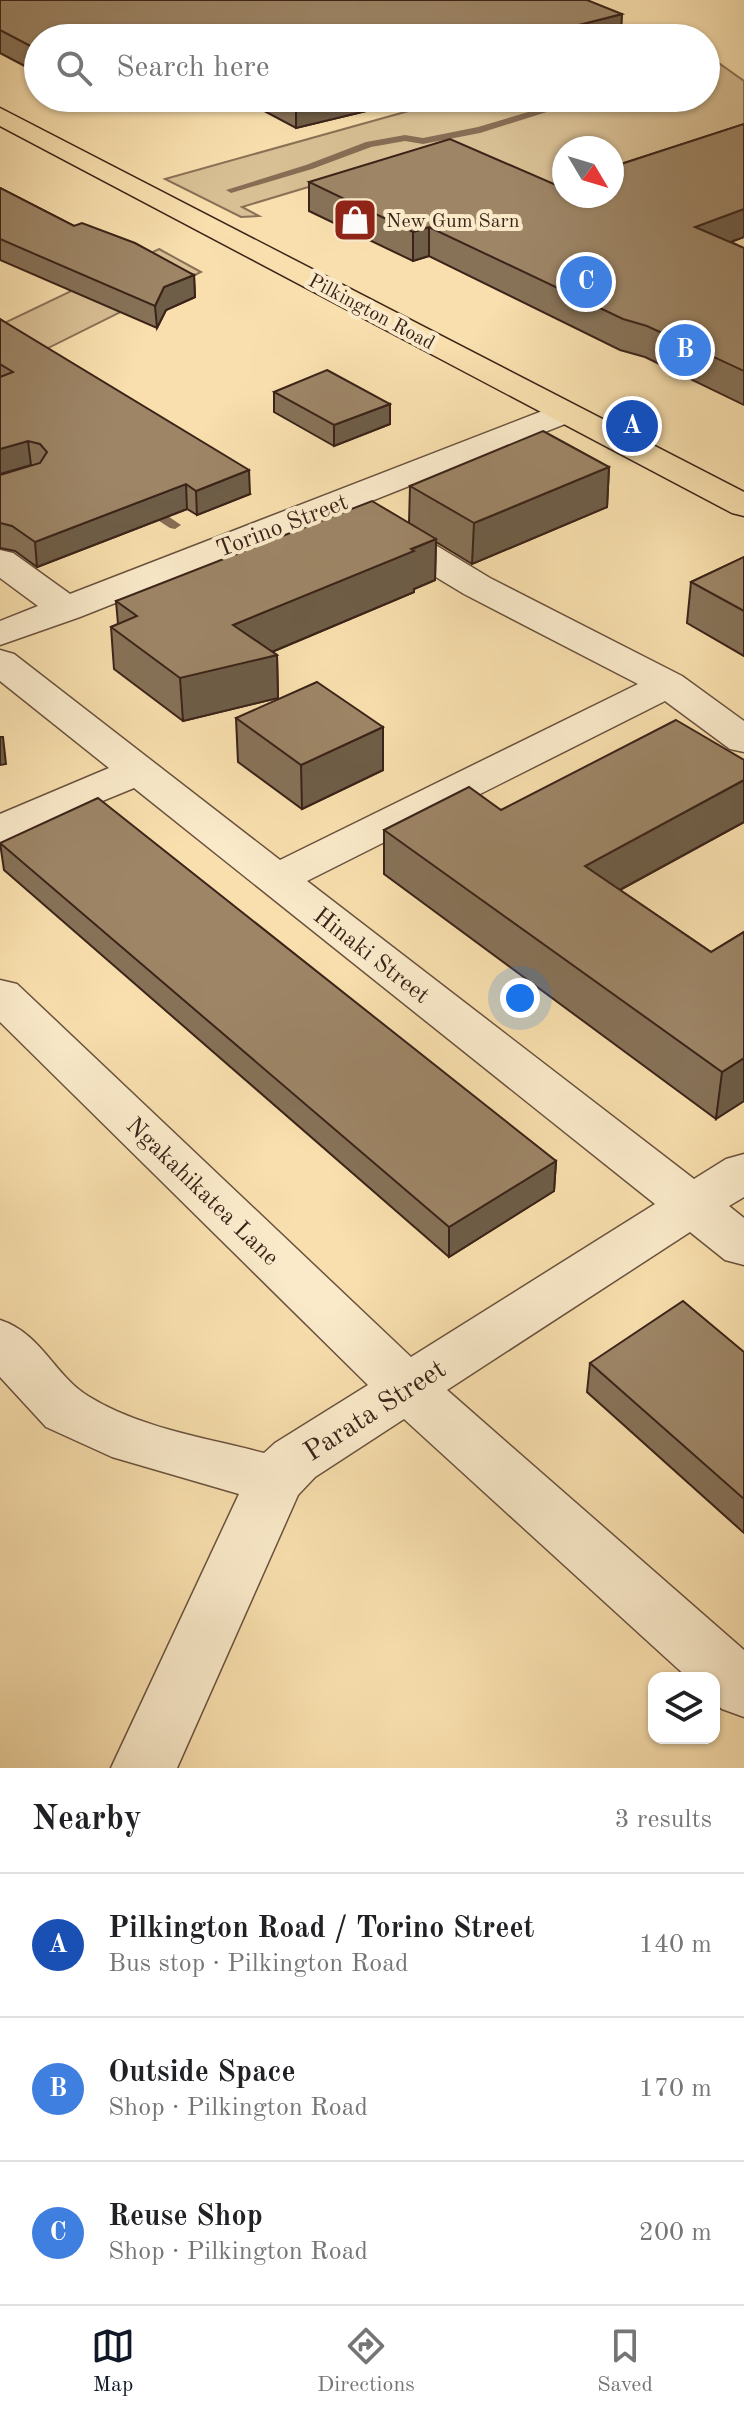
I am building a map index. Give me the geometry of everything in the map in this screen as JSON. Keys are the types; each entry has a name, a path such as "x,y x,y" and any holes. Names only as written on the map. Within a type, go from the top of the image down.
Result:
{"main road":[{"name":"Pilkington Road","path":"0,116 744,506"}],"street":[{"name":"Torino Street","path":"0,634 563,413"},
{"path":"339,503 477,586 668,684 744,740"},
{"path":"0,561 67,609"},
{"name":"Hinaki Street","path":"0,662 744,1246"},
{"path":"276,879 668,684"},
{"path":"0,830 137,771"},
{"name":"Ngakahikatea Lane","path":"0,995 406,1387 744,1689"},
{"name":"Parata Street","path":"144,1768 275,1480 295,1460 744,1172"},
{"path":"0,1341 66,1411 132,1441 275,1480"}],"shaded area":[{"path":"720,64 744,81 744,143 624,182 624,136 552,136 552,187 451,144 242,207 259,216 241,217 165,179 405,112 720,112"},
{"path":"159,249 201,272 0,372 0,325"}],"building":[{"path":"0,0 587,0 622,14 583,24 24,24 24,43 0,30"},
{"path":"744,124 744,209 695,227 744,248 744,371 647,326 623,319 429,227 413,232 309,182 450,139 552,183 552,208 624,208 624,163"},
{"path":"0,188 74,226 82,223 135,243 194,275 164,287 155,306 0,239"},
{"path":"0,319 249,470 196,491 186,484 35,542 12,526 0,523 0,475 40,463 47,452 40,444 28,441 0,449 0,377 13,372 0,364"},
{"path":"327,370 390,404 334,425 274,392"},
{"path":"543,431 609,467 474,523 410,486"},
{"path":"372,501 436,539 411,549 414,551 233,625 277,655 180,678 111,627 137,616 116,601"},
{"path":"744,557 744,611 691,582"},
{"path":"317,682 383,727 301,765 236,718"},
{"path":"676,720 744,760 744,780 585,866 711,952 744,932 744,1058 722,1072 384,830 469,787 501,810"},
{"path":"98,798 556,1161 449,1227 0,843"},
{"path":"683,1301 744,1352 744,1499 590,1363"}],"waterway":[{"path":"231,190 309,167 369,144 405,138 423,141 480,130 540,112"},
{"path":"146,507 175,525"}],"place":[{"name":"New Gum Sarn","path":"355,220"},
{"name":"Reuse Shop","path":"586,282"},
{"name":"Outside Space","path":"685,350"},
{"name":"Pilkington Road / Torino Street","path":"632,426"}]}
